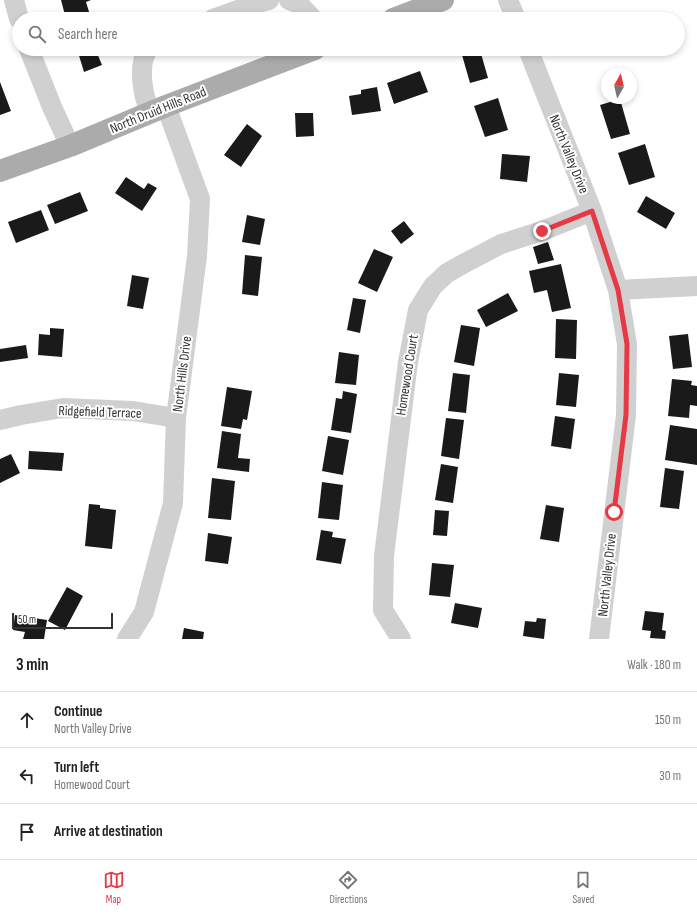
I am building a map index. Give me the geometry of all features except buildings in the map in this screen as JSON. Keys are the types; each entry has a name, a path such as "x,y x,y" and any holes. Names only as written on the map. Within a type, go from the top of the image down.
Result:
{"main road":[{"path":"412,12 443,0"},
{"name":"North Druid Hills Road","path":"0,171 70,146 158,109 297,56"}],"street":[{"path":"14,0 18,12"},
{"path":"233,12 269,0"},
{"path":"289,0 299,4 306,12"},
{"path":"508,0 513,12"},
{"path":"32,56 52,107 70,146"},
{"name":"North Hills Drive","path":"127,639 144,612 174,503 176,418 197,256 200,199 158,109 144,98 142,65 144,56"},
{"name":"North Valley Drive","path":"531,56 592,211 618,290 627,344 626,415 599,639"},
{"name":"Homewood Court","path":"401,639 383,610 384,556 408,362 418,310 432,286 447,273 501,244 542,231 592,211"},
{"path":"618,290 697,286"},
{"name":"Ridgefield Terrace","path":"0,420 63,408 133,411 176,418"}],"route":[{"path":"542,231 592,211 618,290 627,344 626,415 614,512"}]}
